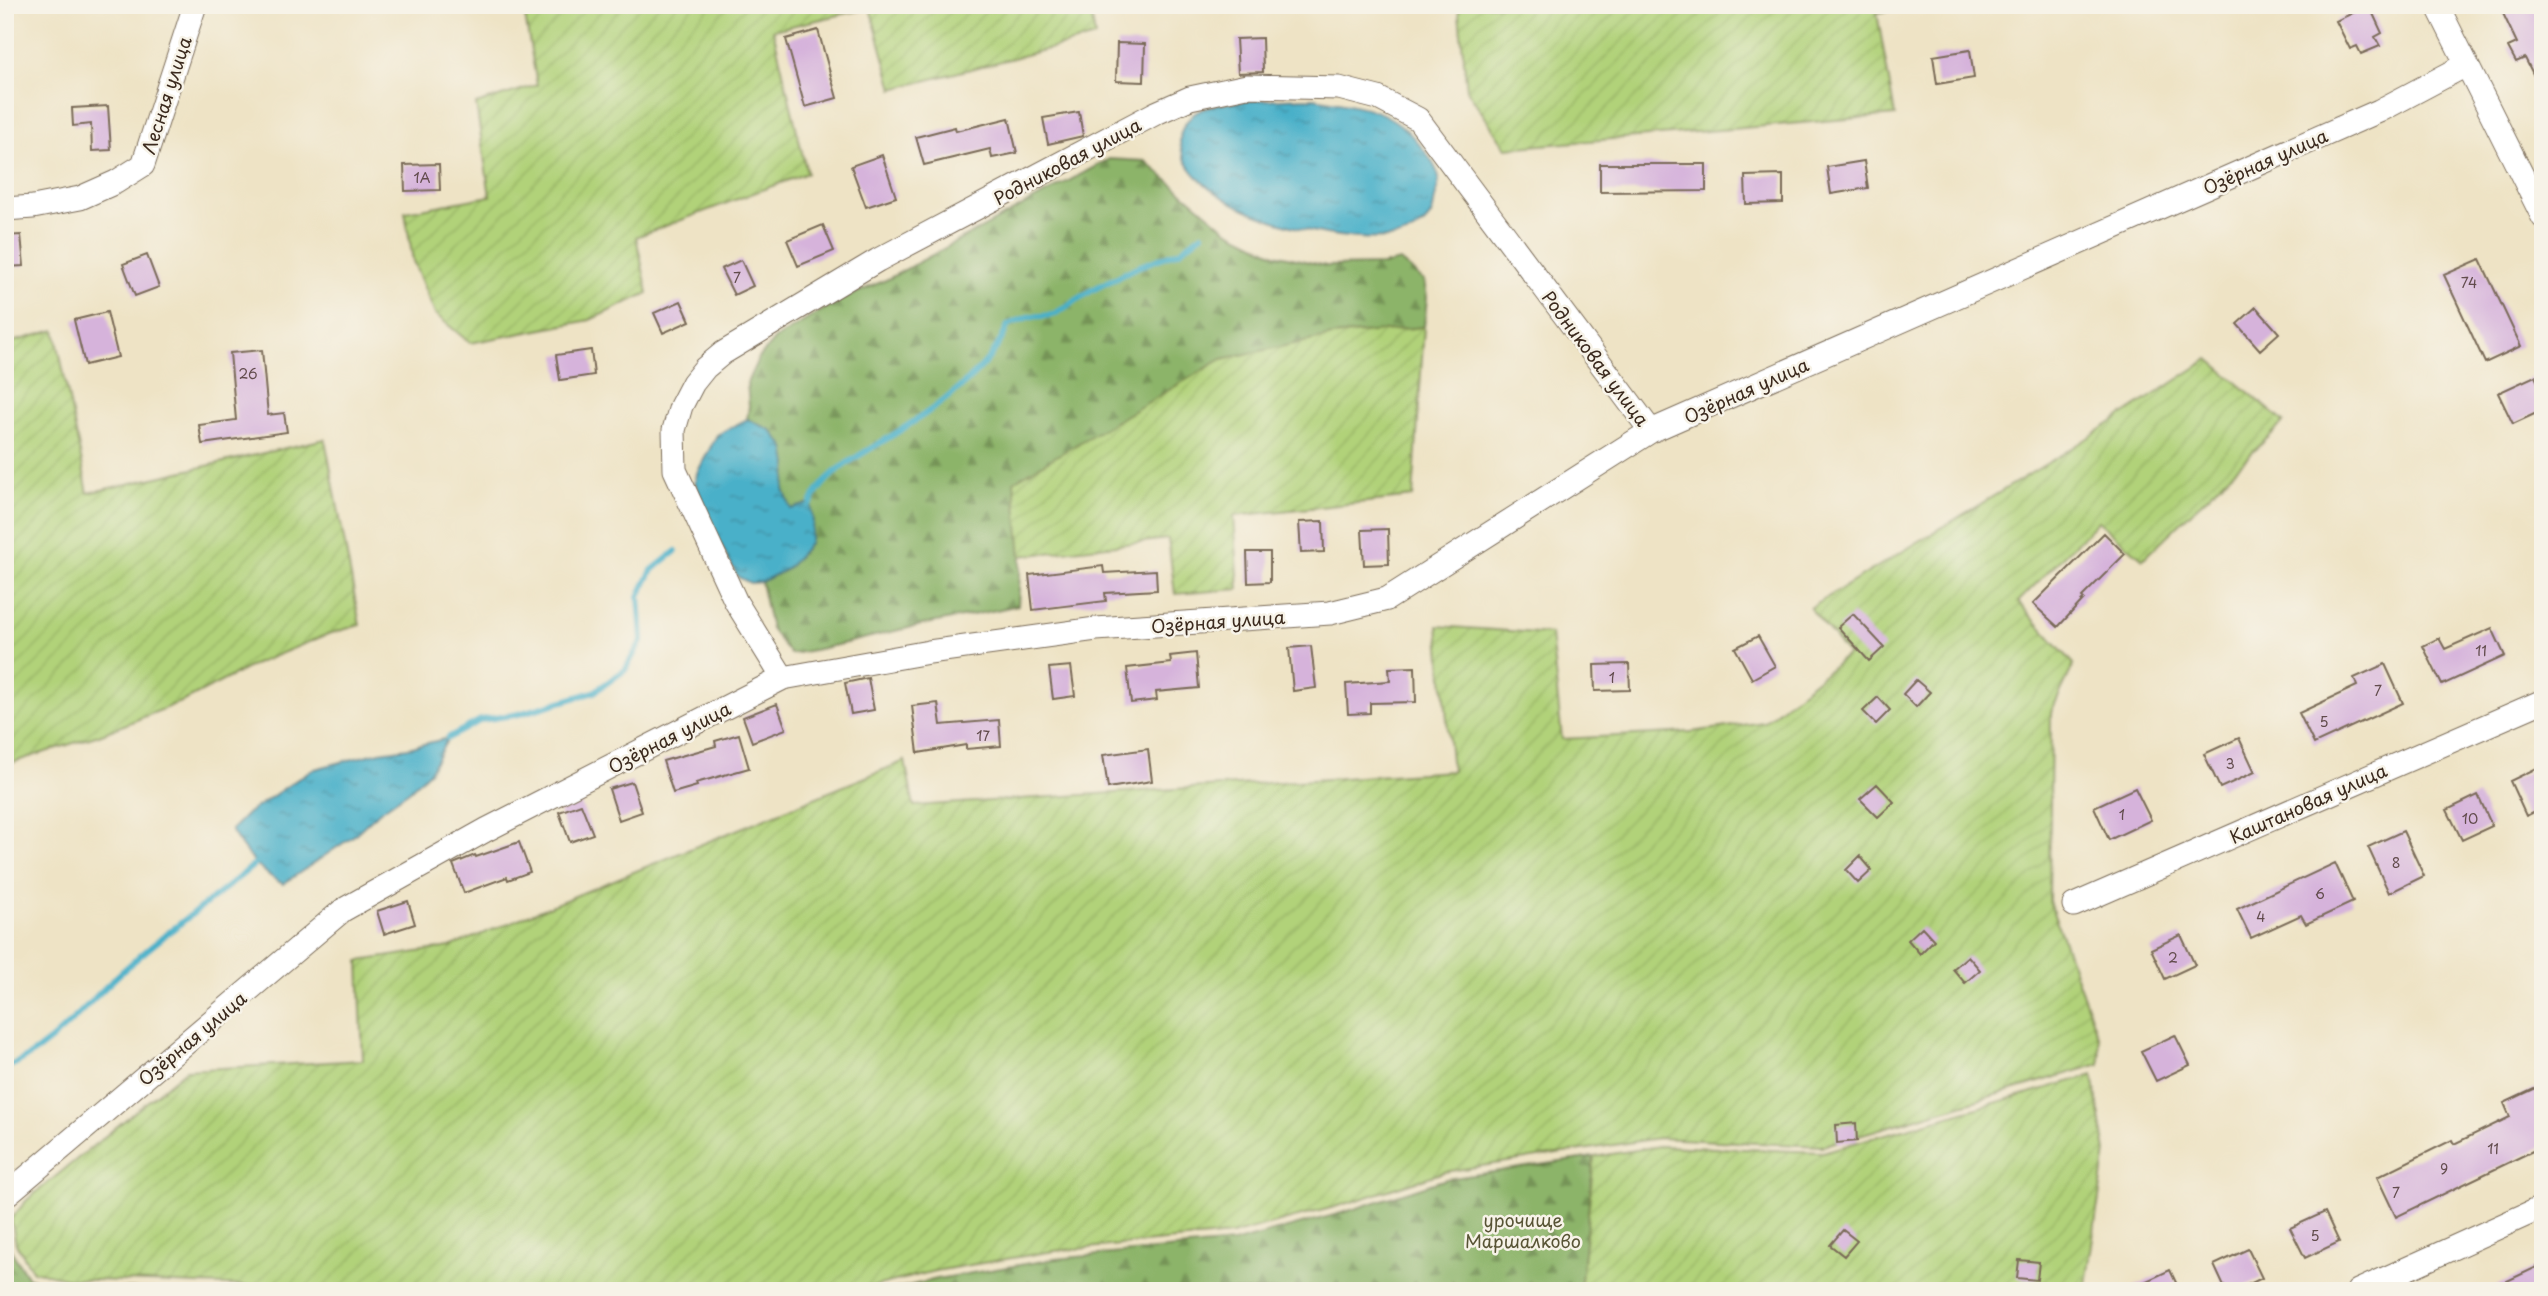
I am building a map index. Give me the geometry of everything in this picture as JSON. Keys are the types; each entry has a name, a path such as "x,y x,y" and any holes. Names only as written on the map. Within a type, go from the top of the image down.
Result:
{"street":[{"name":"Лесная улица","path":"5,209 80,198 116,182 143,165 195,5"},
{"path":"2437,5 2540,207"},
{"name":"Озёрная улица","path":"5,1196 343,910 486,830 783,678 929,652 1083,631 1330,613 1387,599 1651,431 2379,111 2466,65"},
{"name":"Родниковая улица","path":"783,678 736,602 675,470 674,430 692,383 723,353 878,260 1156,113 1190,98 1247,86 1339,88 1378,98 1418,119 1651,431"},
{"name":"Каштановая улица","path":"2074,905 2543,701"},
{"path":"2358,1291 2543,1207"}],"green space":[{"path":"523,5 1090,5 1095,37 893,89 870,8 773,30 807,173 636,237 648,293 590,320 470,343 435,314 413,261 405,212 490,196 476,104 537,85"},
{"path":"1458,5 1917,5 1877,13 1895,115 1506,148 1467,90"},
{"path":"1109,159 1145,161 1227,230 1275,254 1326,266 1383,265 1400,261 1424,281 1427,297 1424,327 1333,336 1015,481 1021,556 1018,605 790,654 771,629 761,582 787,569 810,503 791,510 783,489 788,464 771,430 747,419 747,383 758,359 775,339 838,301 888,279"},
{"path":"1424,327 1413,497 1234,516 1239,589 1175,594 1168,539 1021,556 1014,481 1222,359 1333,336"},
{"path":"55,330 88,493 325,439 360,625 328,634 253,665 188,699 99,735 5,765 5,344"},
{"path":"2209,359 2284,422 2143,559 2098,521 2018,602 2074,664 2051,712 2049,901 2099,1039 2100,1064 1822,1146 1658,1138 1444,1172 1342,1205 1231,1235 1054,1251 935,1271 855,1291 376,1291 70,1279 33,1271 16,1244 11,1219 27,1200 186,1070 363,1060 359,961 450,947 905,761 914,806 1452,771 1438,626 1551,634 1562,739 1691,732 1764,722 1848,654 1810,608 2074,447"},
{"path":"2093,1075 2106,1152 2083,1291 1580,1291 1594,1157 1659,1146 1823,1152"},
{"name":"урочище Маршалково","path":"1594,1157 1580,1291 888,1291 937,1279 1055,1259 1233,1243 1345,1212 1446,1179"},
{"path":"5,1232 9,1247 28,1278 69,1287 169,1291 5,1291"}],"water":[{"path":"1314,98 1376,111 1401,125 1415,139 1433,164 1439,179 1432,213 1424,223 1401,236 1371,238 1341,236 1275,221 1243,208 1215,192 1194,173 1182,151 1180,136 1186,122 1204,109 1251,101"},
{"path":"747,419 771,430 785,447 788,464 784,489 791,509 811,503 813,523 809,544 787,569 761,582 750,583 738,577 711,527 695,482 717,435"},
{"path":"448,738 430,771 409,791 379,812 352,837 283,884 253,861 231,830 248,813 311,770"}],"building":[{"path":"2369,5 2382,33 2375,37 2380,46 2361,54 2357,46 2350,49 2336,21"},
{"path":"2499,5 2543,5 2543,94 2525,58 2516,62 2508,47 2517,43"},
{"path":"818,30 837,98 805,107 786,39"},
{"path":"1262,38 1263,72 1238,73 1236,39"},
{"path":"1117,43 1145,44 1144,82 1116,81"},
{"path":"1970,50 1974,78 1937,84 1933,56"},
{"path":"108,106 111,150 92,151 91,124 73,126 72,108"},
{"path":"1079,112 1083,136 1048,144 1043,118"},
{"path":"1009,118 1017,153 992,158 990,149 924,165 916,137 955,127 956,131"},
{"path":"882,155 896,197 866,207 851,166"},
{"path":"1864,161 1868,188 1831,194 1827,167"},
{"path":"439,164 440,190 405,191 404,165"},
{"path":"1600,164 1706,164 1706,191 1600,192"},
{"path":"1783,175 1783,203 1746,204 1745,176"},
{"path":"823,225 834,251 798,266 787,240"},
{"path":"21,235 24,266 5,267 5,236"},
{"path":"147,255 159,287 135,296 123,264"},
{"path":"2480,259 2521,346 2485,363 2444,275"},
{"path":"741,260 753,286 734,295 721,269"},
{"path":"681,301 690,321 663,333 654,313"},
{"path":"2256,307 2279,333 2260,350 2237,324"},
{"path":"107,312 118,357 85,365 74,320"},
{"path":"262,350 268,415 284,413 287,432 202,444 199,425 236,420 230,353"},
{"path":"591,350 594,375 560,380 556,355"},
{"path":"2535,376 2543,393 2543,410 2513,424 2498,393"},
{"path":"1323,521 1324,552 1301,553 1299,522"},
{"path":"1388,529 1389,564 1364,565 1362,530"},
{"path":"2104,533 2125,554 2082,597 2084,599 2058,627 2033,604"},
{"path":"1247,552 1270,552 1270,582 1248,583"},
{"path":"1103,566 1104,573 1156,570 1157,590 1105,593 1106,601 1033,610 1029,575"},
{"path":"1853,614 1884,647 1869,661 1838,627"},
{"path":"2492,628 2505,656 2442,685 2423,646 2439,638 2445,649"},
{"path":"1758,636 1775,666 1752,679 1735,648"},
{"path":"1311,646 1316,688 1293,691 1289,648"},
{"path":"1196,653 1199,688 1156,692 1157,700 1131,703 1127,668 1171,663 1170,656"},
{"path":"1629,664 1630,690 1595,691 1594,665"},
{"path":"2385,664 2403,703 2314,744 2299,713 2357,686 2354,678"},
{"path":"1071,666 1075,696 1053,699 1049,668"},
{"path":"1415,667 1416,702 1370,703 1370,713 1348,714 1346,684 1390,681 1389,668"},
{"path":"868,678 874,710 851,714 845,683"},
{"path":"1916,680 1930,692 1916,707 1903,694"},
{"path":"1878,697 1890,710 1876,724 1863,711"},
{"path":"938,703 941,725 999,720 1001,746 966,749 966,745 918,753 912,706"},
{"path":"777,704 786,729 752,742 743,717"},
{"path":"739,734 749,768 696,783 697,786 673,793 663,761 716,746 715,741"},
{"path":"2239,738 2255,772 2220,788 2204,754"},
{"path":"1148,749 1152,781 1108,788 1103,755"},
{"path":"2543,765 2543,808 2526,816 2510,781"},
{"path":"632,782 642,812 619,820 609,789"},
{"path":"1877,784 1894,802 1878,817 1860,799"},
{"path":"2135,788 2151,820 2109,840 2094,807"},
{"path":"2478,795 2492,826 2462,840 2447,810"},
{"path":"581,804 593,834 570,842 559,812"},
{"path":"2403,831 2424,876 2389,893 2368,847"},
{"path":"519,842 530,872 508,880 507,877 464,893 453,864"},
{"path":"1860,856 1872,870 1858,883 1846,870"},
{"path":"2335,863 2353,902 2306,924 2301,915 2251,938 2237,909"},
{"path":"408,901 415,924 384,934 377,911"},
{"path":"1922,927 1934,940 1920,954 1908,940"},
{"path":"2181,935 2195,965 2165,979 2151,949"},
{"path":"1968,956 1980,970 1965,983 1953,969"},
{"path":"2175,1035 2190,1065 2156,1081 2141,1051"},
{"path":"2536,1088 2543,1101 2543,1146 2396,1217 2377,1177 2452,1140 2454,1144 2510,1117 2504,1103"},
{"path":"1856,1123 1857,1141 1837,1143 1836,1125"},
{"path":"2325,1212 2339,1242 2305,1258 2290,1228"},
{"path":"1843,1230 1857,1241 1844,1256 1830,1245"},
{"path":"2248,1249 2262,1278 2235,1291 2226,1291 2214,1265"},
{"path":"2019,1260 2039,1262 2037,1280 2017,1278"},
{"path":"2543,1264 2543,1291 2486,1291"},
{"path":"2170,1270 2180,1291 2125,1291"}],"waterway":[{"path":"811,503 833,474 937,406 972,376 1000,343 1008,325 1028,317 1053,315 1094,289 1137,267 1180,251 1202,234"},
{"path":"448,738 481,720 519,714 594,692 625,670 642,640 639,596 652,570 676,551"},
{"path":"5,1068 38,1050 54,1037 141,955 255,864"}]}
